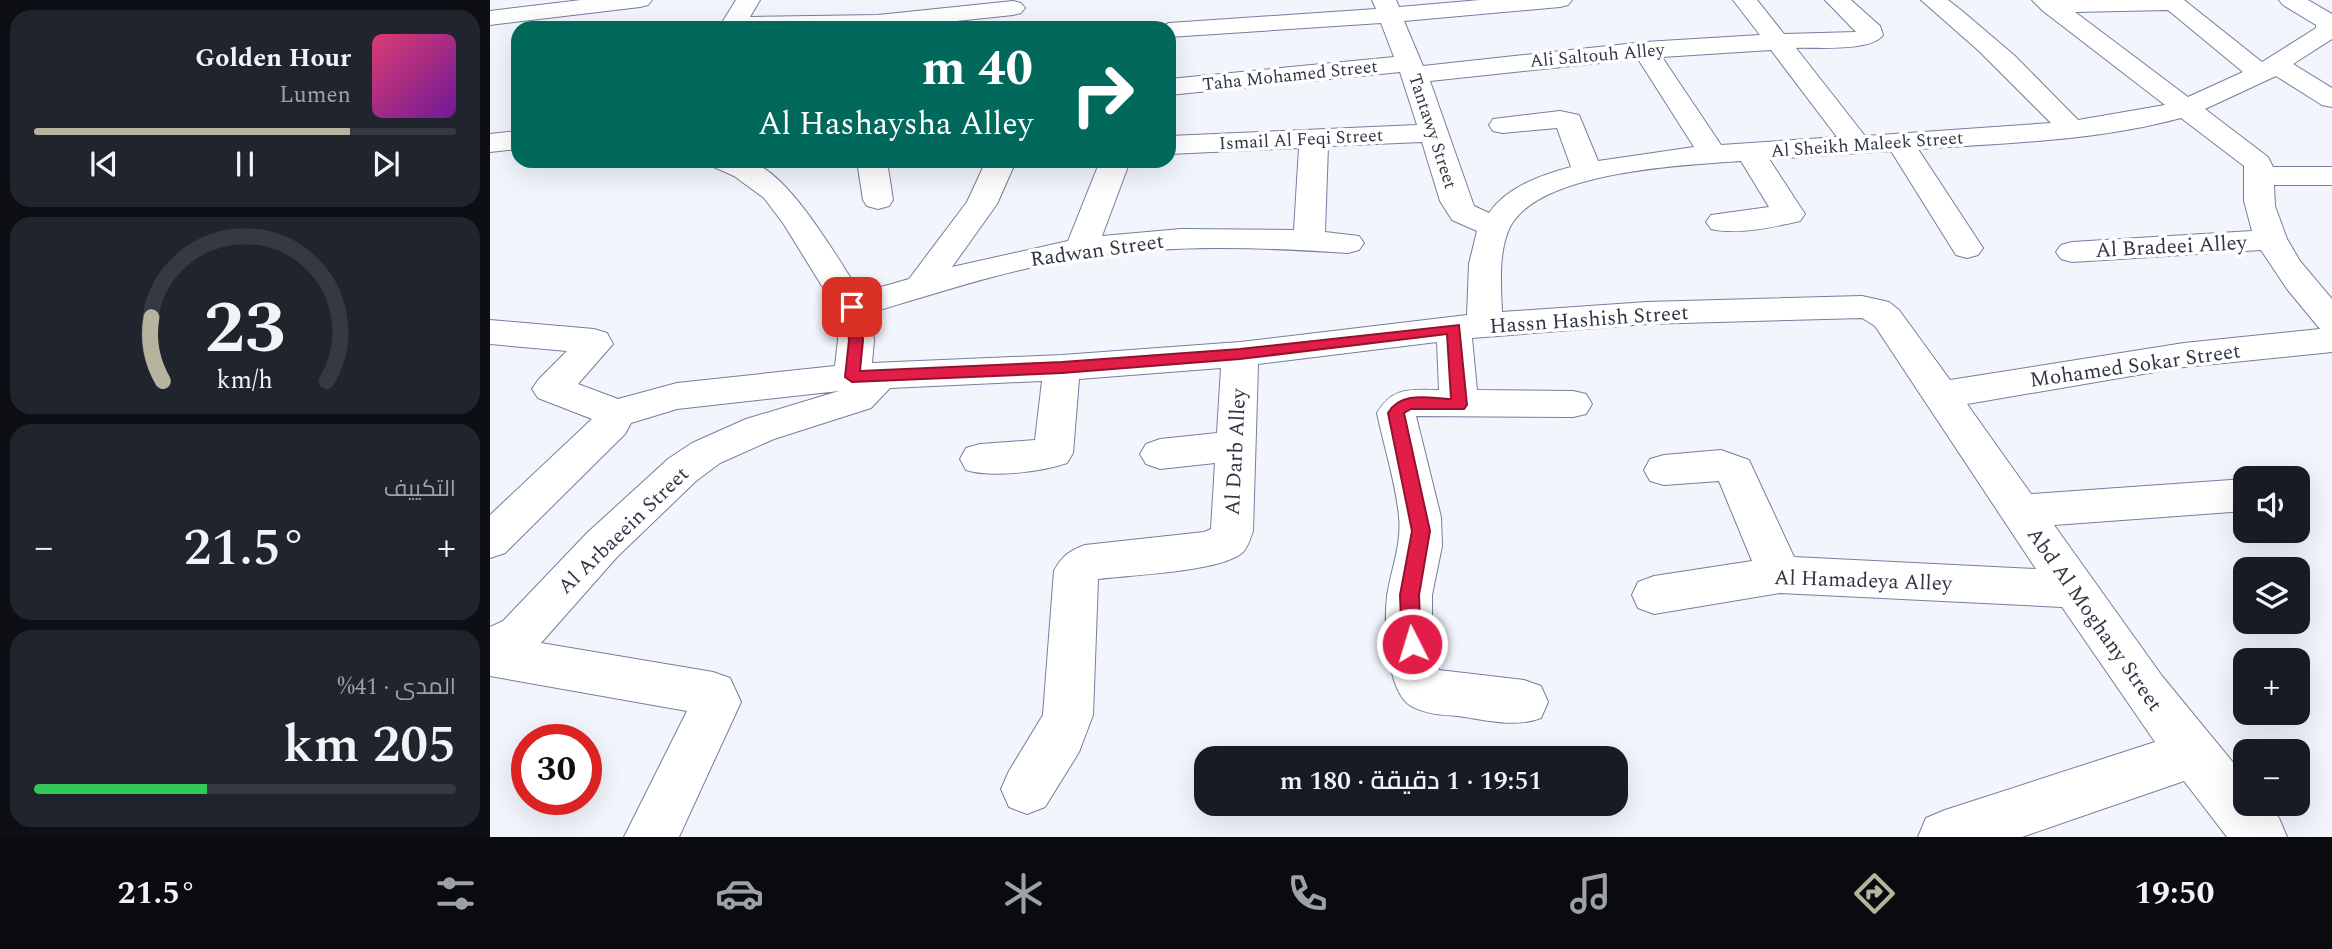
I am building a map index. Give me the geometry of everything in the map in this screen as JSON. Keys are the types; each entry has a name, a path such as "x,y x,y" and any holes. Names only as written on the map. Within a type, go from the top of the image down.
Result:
{"street":[{"path":"490,18 640,0"},
{"path":"639,21 657,0"},
{"path":"735,21 748,0"},
{"path":"1176,30 1388,8 1560,0"},
{"path":"1745,0 1857,144"},
{"name":"Ali Saltouh Alley","path":"1413,69 1546,70 1645,50 1858,39 1871,35 1871,31 1836,0"},
{"path":"1933,0 2008,62 2072,130"},
{"path":"2291,0 2330,23"},
{"path":"2048,3 2171,2 2269,69 2332,99"},
{"path":"1171,21 1172,3"},
{"path":"2048,3 2258,163 2261,176 2260,205 2270,240 2283,262 2332,321"},
{"name":"Tantawy Street","path":"1388,8 1413,69 1455,201 1463,213 1476,222 1494,228"},
{"path":"939,21 1012,12"},
{"name":"Al Sheikh Maleek Street","path":"1459,405 1469,327 1494,228 1515,200 1544,186 1627,164 1713,154 2072,130 2156,116 2185,108 2269,69 2328,31 2330,23"},
{"path":"1645,50 1713,154"},
{"name":"Taha Mohamed Street","path":"1176,86 1413,69"},
{"path":"1503,125 1560,119 1569,121 1588,173"},
{"name":"Ismail Al Feqi Street","path":"1176,145 1433,133"},
{"path":"1309,241 1314,138"},
{"path":"490,143 511,141"},
{"path":"1899,141 1968,248"},
{"path":"1722,222 1789,214 1750,152"},
{"path":"740,168 775,192 797,220 852,307 856,340 866,377"},
{"path":"873,168 878,200"},
{"path":"920,288 982,204 999,168"},
{"path":"1081,248 1112,168"},
{"path":"2261,176 2320,176 2332,198"},
{"name":"Radwan Street","path":"852,307 1081,248 1209,237 1348,243"},
{"name":"Al Bradeei Alley","path":"2072,252 2270,240"},
{"name":"Hassn Hashish Street","path":"613,414 677,396 866,377 1062,368 1240,354 1469,327 1647,313 1862,307 1877,310 1887,317 1939,395"},
{"path":"490,332 594,341 595,344 551,389 601,406 613,414 611,424 490,541"},
{"name":"Mohamed Sokar Street","path":"1939,395 2288,342 2332,340"},
{"name":"Al Darb Alley","path":"1027,789 1061,735 1069,715 1076,571 1085,563 1209,549 1228,540 1232,531 1240,354"},
{"path":"980,459 1053,453 1062,368"},
{"name":"Al Arbaeein Street","path":"490,652 519,635 602,545 682,470 706,453 760,429 858,399 866,377"},
{"name":"Abd Al Moghany Street","path":"1939,395 2145,691 2259,837"},
{"path":"1524,702 1429,691 1420,684 1415,671 1409,595 1420,546 1421,524 1396,413 1400,407 1410,403 1573,404"},
{"path":"1160,454 1235,446"},
{"path":"1664,470 1721,465 1735,471 1780,575"},
{"path":"2019,511 2233,496"},
{"name":"Al Hamadeya Alley","path":"1654,595 1780,575 2073,589"},
{"path":"490,652 713,694 718,702 651,837"},
{"path":"1945,837 2194,753"}],"route":[{"path":"852,307 856,340 852,377 1062,368 1240,354 1454,329 1459,405 1410,403 1400,407 1396,413 1421,531 1409,595 1412,644"}]}
